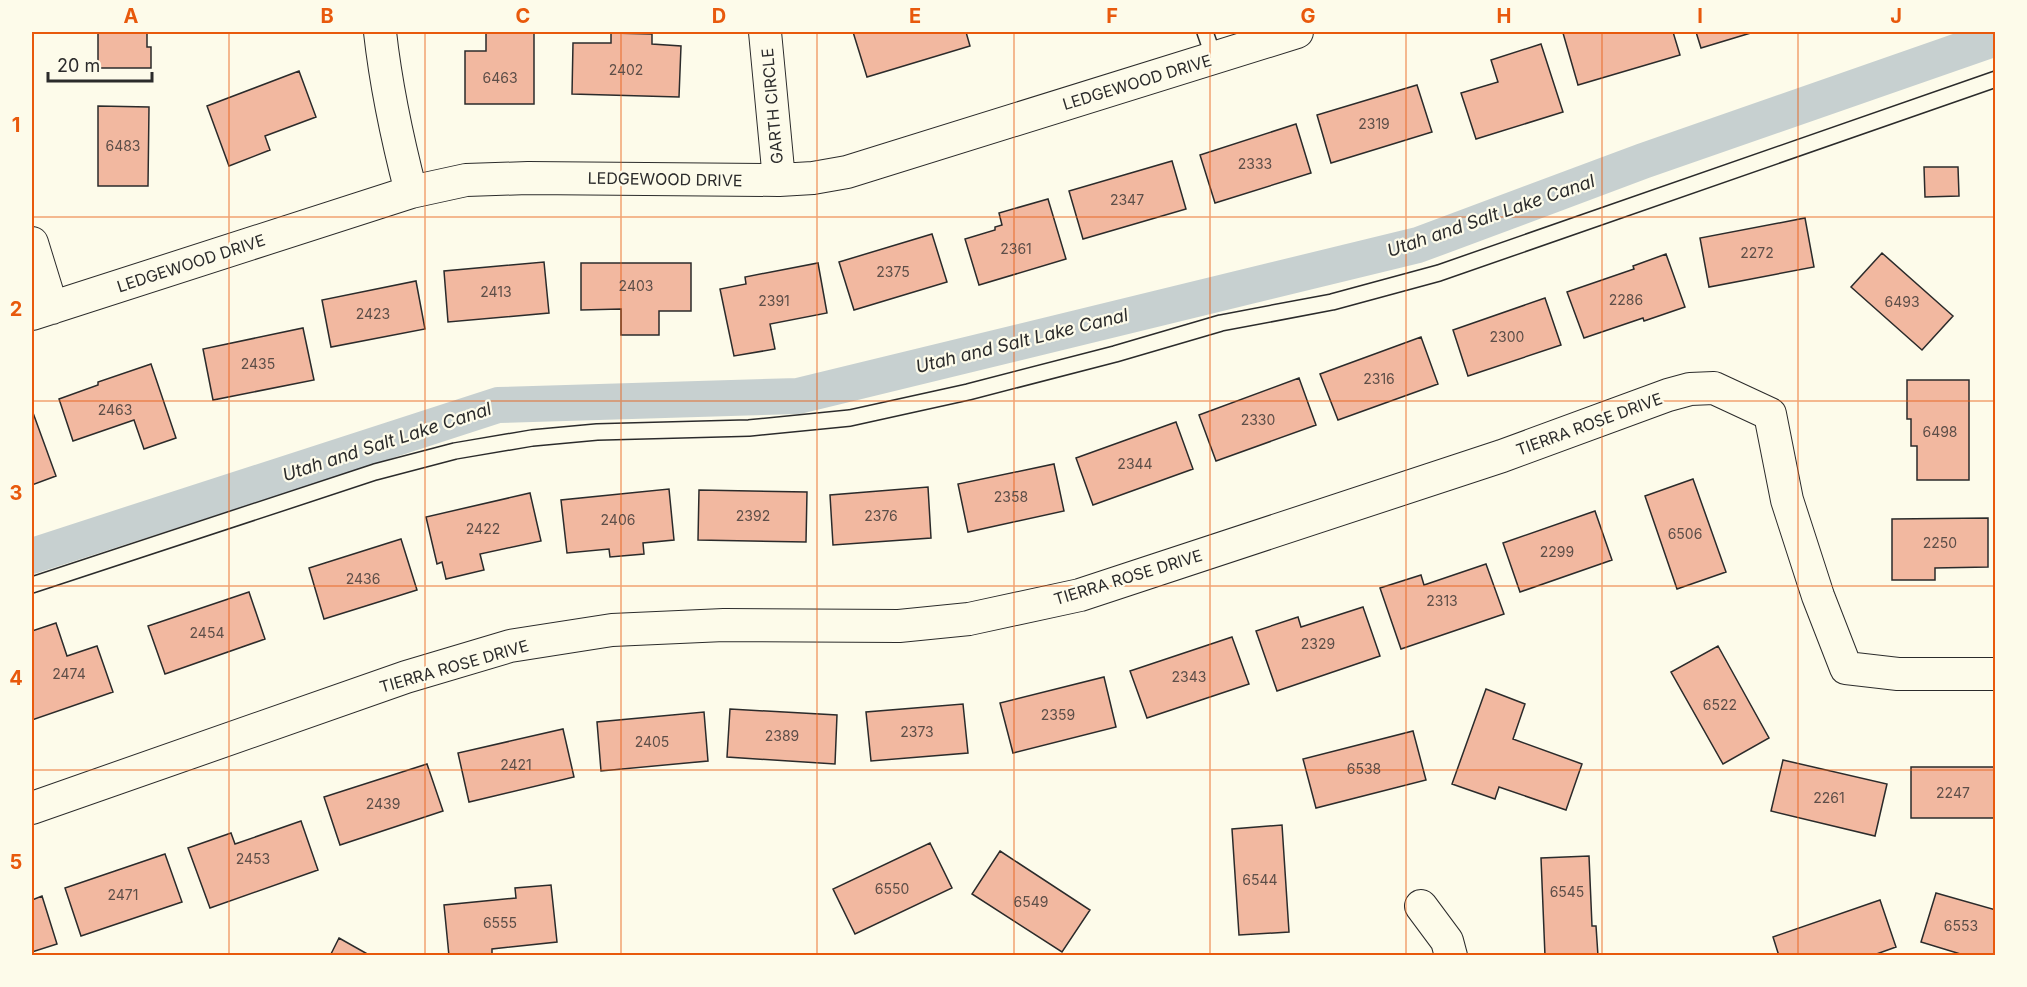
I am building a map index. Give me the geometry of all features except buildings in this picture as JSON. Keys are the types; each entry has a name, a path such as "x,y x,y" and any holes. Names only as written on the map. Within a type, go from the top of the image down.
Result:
{"street":[{"path":"380,32 385,80 411,192"},
{"name":"GARTH CIRCLE","path":"765,32 779,180"},
{"name":"LEDGEWOOD DRIVE","path":"42,311 411,192 466,180 540,178 779,180 813,178 847,171 1209,45 1297,32"},
{"path":"32,243 42,311"},
{"name":"TIERRA ROSE DRIVE","path":"32,808 406,677 510,646 612,630 724,625 910,625 969,619 1080,595 1502,456 1690,389 1714,388 1770,414 1787,500 1818,596 1846,668 1898,674 1995,674"},
{"path":"1421,906 1447,941 1451,956"}],"lane":[{"path":"32,585 375,472 454,451 532,438 575,434 749,428 850,418 968,392 1221,323 1332,302 1439,273 1995,79"}],"waterway":[{"name":"Utah and Salt Lake Canal","path":"32,556 498,405 798,396 1418,245 1643,161 1996,38"}]}
